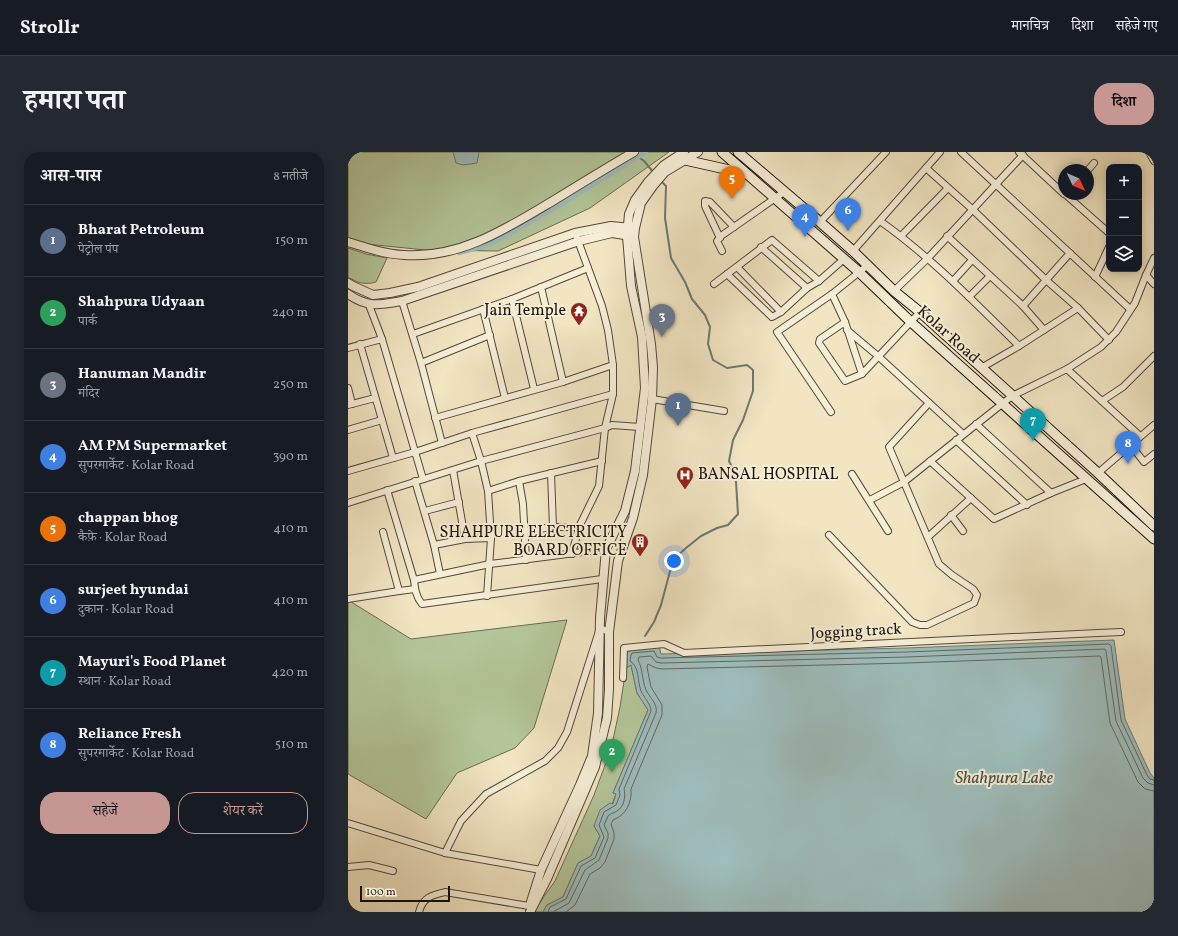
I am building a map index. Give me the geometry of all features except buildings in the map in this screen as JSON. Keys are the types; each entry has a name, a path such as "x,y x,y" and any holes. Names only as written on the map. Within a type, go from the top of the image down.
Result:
{"main road":[{"name":"Kolar Road","path":"722,152 859,272 911,322 1154,539"},
{"name":"Kolar Road","path":"738,152 853,251 894,291 920,312 1098,473 1154,526"},
{"path":"681,158 745,173"},
{"path":"844,260 853,251"},
{"path":"1112,502 1120,494"}],"street":[{"path":"348,242 378,251 405,255 454,251 484,240 516,223 634,152"},
{"path":"528,910 541,870 592,756 598,713 602,579 606,549 625,511 635,471 645,388 642,337 631,286 631,232 641,203 650,184 681,158 698,152"},
{"path":"820,222 886,152"},
{"path":"853,251 940,152"},
{"path":"961,152 1130,310"},
{"path":"1149,152 1154,161"},
{"path":"894,291 928,258 996,184 1021,154 1058,188"},
{"path":"926,168 1078,308 1110,340"},
{"path":"901,236 948,188"},
{"path":"722,252 717,241 720,238 784,192"},
{"path":"1072,200 1106,230"},
{"path":"720,238 705,206 705,201 710,202 734,227"},
{"path":"880,221 928,258 1019,346"},
{"path":"349,288 373,294 390,294 411,289 575,233 611,226 631,232"},
{"path":"349,288 355,299 370,305 387,304 402,301 579,241 612,233 631,232"},
{"path":"528,910 547,879 595,767 607,718 609,689 608,632 618,561 633,518 643,475 652,399 653,367 651,344 631,232"},
{"path":"572,554 579,527 599,486 605,428 614,394 608,330 602,306 575,233"},
{"path":"947,236 1023,306 1044,330"},
{"path":"714,284 761,247 774,240 819,281"},
{"path":"761,247 807,288"},
{"path":"1023,306 1070,253"},
{"path":"1096,277 1106,255"},
{"path":"870,500 904,482 1012,396 1067,369 1110,340 1135,303 1154,258"},
{"path":"727,274 770,316 774,316 781,312 807,288 819,281 844,260"},
{"path":"953,281 972,260"},
{"path":"831,412 777,332 832,294 868,265"},
{"path":"737,267 781,312"},
{"path":"412,334 483,309 588,268"},
{"path":"1146,275 1154,284"},
{"path":"969,297 990,276"},
{"path":"541,287 563,382"},
{"path":"832,294 845,322 862,374"},
{"path":"512,298 534,389"},
{"path":"402,301 421,363 442,443"},
{"path":"370,305 382,339 423,479"},
{"path":"981,368 1019,346 1078,308"},
{"path":"483,309 505,398"},
{"path":"845,322 820,339 819,343 845,381 862,374 920,312"},
{"path":"847,330 879,357 963,434"},
{"path":"421,363 490,335"},
{"path":"348,348 382,339"},
{"path":"360,344 393,458"},
{"path":"1102,401 1123,387 1154,356"},
{"path":"435,418 563,382 612,365"},
{"path":"1067,369 1140,436"},
{"path":"348,388 350,405 375,398"},
{"path":"348,471 415,452 472,433 614,394"},
{"path":"652,399 724,411"},
{"path":"829,535 912,622 920,625 928,625 974,603 977,595 973,589 939,564 889,447 929,403"},
{"path":"348,430 382,420"},
{"path":"976,424 1051,493"},
{"path":"348,503 415,481 612,425 640,427"},
{"path":"1098,473 1154,425"},
{"path":"472,433 488,491 491,538 487,596"},
{"path":"956,440 1027,505"},
{"path":"1130,444 1144,462 1154,454"},
{"path":"488,491 519,481 602,461"},
{"path":"930,461 994,519 1086,479"},
{"path":"453,470 464,539"},
{"path":"551,473 553,527"},
{"path":"852,474 870,500 888,531"},
{"path":"415,481 425,511 440,574"},
{"path":"519,481 523,504 526,560"},
{"path":"387,490 414,580 415,589 422,604 602,579"},
{"path":"928,537 971,498"},
{"path":"425,511 459,502"},
{"path":"951,515 963,531"},
{"path":"525,531 553,527 579,527"},
{"path":"383,532 399,591"},
{"path":"434,545 464,539 491,538"},
{"path":"414,580 490,564 606,549"},
{"path":"348,600 415,589"},
{"path":"600,628 608,632"},
{"path":"445,853 461,821 486,794 546,761 558,748 567,732 600,628"},
{"name":"Jogging track","path":"624,678 624,648 664,644 684,653 1121,632"},
{"path":"348,823 445,853 541,870"},
{"path":"348,867 369,864 393,871"},
{"path":"419,912 424,901 432,895 445,892 528,910"}],"green space":[{"path":"348,152 669,152 590,208 498,251 425,250 357,243 348,238"},
{"path":"348,248 366,254 387,258 376,282 362,283 348,277"},
{"path":"348,600 411,639 567,620 534,728 515,748 457,773 426,819 348,774"},
{"path":"631,665 637,693 648,710 613,793 616,794 612,804 594,826 600,836 591,856 578,863 563,897 547,905 543,912 533,912 555,881 594,795 611,749 620,707 626,668"}],"water":[{"path":"453,152 479,152 477,163 463,165 456,163"},
{"name":"Shahpura Lake","path":"1114,640 1125,719 1150,773 1154,778 1154,912 543,912 547,905 563,897 578,863 591,856 600,836 594,826 600,810 610,803 613,804 616,794 613,793 648,710 637,693 631,665 626,668 627,649 659,646 661,654 906,648"}],"waterway":[{"path":"459,252 486,245 510,233 564,202 645,152"},
{"path":"634,154 644,161 654,173"},
{"path":"645,636 654,622 661,605 673,560 701,536 717,528 728,525 738,514 736,482 733,469 729,461 733,440 743,420 753,391 753,370 747,365 727,368 713,360 708,344 710,327 705,315 692,299 685,282 671,258 665,218 666,186 661,181"}],"place":[{"name":"chappan bhog","path":"732,199"},
{"name":"surjeet hyundai","path":"848,231"},
{"name":"AM PM Supermarket","path":"805,237"},
{"name":"Jain Temple","path":"579,326"},
{"name":"Hanuman Mandir","path":"662,337"},
{"name":"Bharat Petroleum","path":"678,426"},
{"name":"Mayuri's Food Planet","path":"1033,441"},
{"name":"Reliance Fresh","path":"1128,464"},
{"name":"BANSAL HOSPITAL","path":"685,490"},
{"name":"SHAHPURE ELECTRICITY BOARD OFFICE","path":"640,557"},
{"name":"Shahpura Udyaan","path":"612,772"}]}
